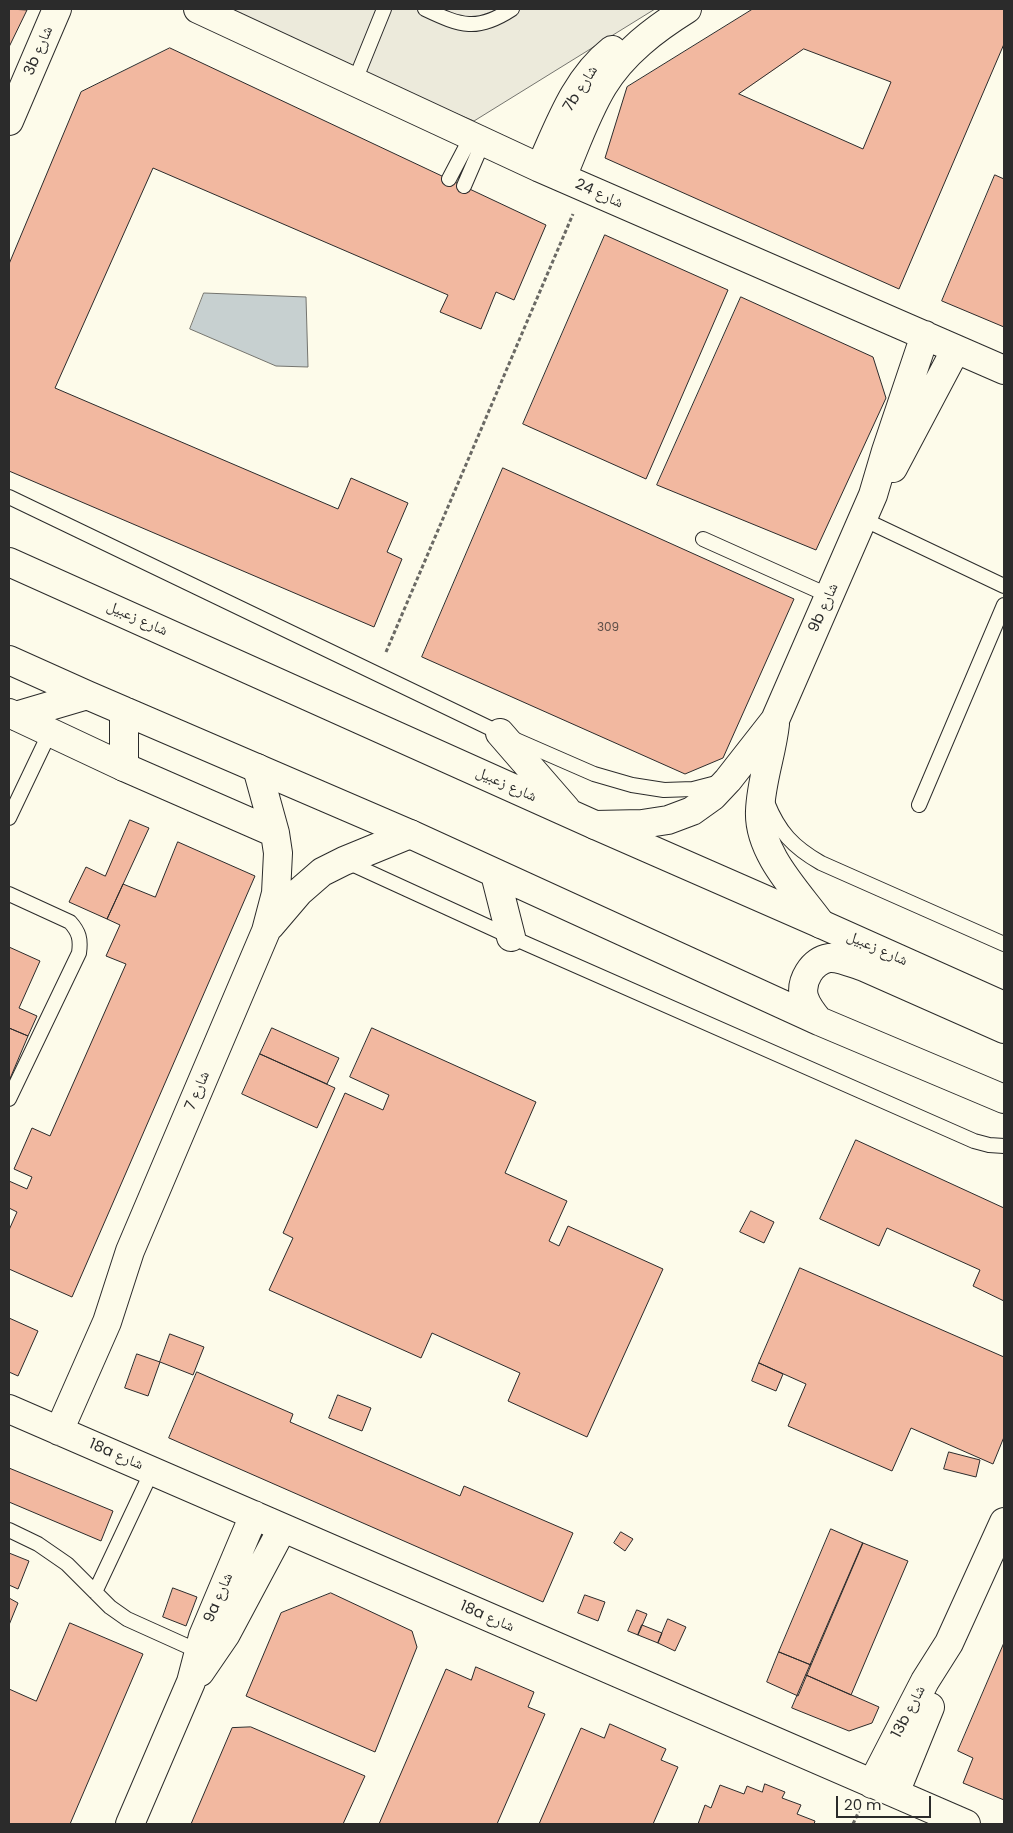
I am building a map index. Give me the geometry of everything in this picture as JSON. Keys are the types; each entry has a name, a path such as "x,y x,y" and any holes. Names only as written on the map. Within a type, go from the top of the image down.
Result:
{"street":[{"name":"شارع 24","path":"198,9 477,139 1004,370"},
{"name":"3b شارع","path":"9,121 52,12"},
{"name":"7b شارع","path":"562,177 594,102 612,72 639,44 676,12"},
{"name":"9b شارع","path":"595,825 642,824 668,820 692,811 713,796 728,780 775,720 868,507 925,335"},
{"name":"9b شارع","path":"868,507 907,444 956,349"},
{"name":"شارع زعبيل","path":"9,562 570,814 1004,1006"},
{"path":"9,660 410,834 819,1021 1004,1100"},
{"path":"12,715 87,695"},
{"path":"124,711 124,767"},
{"path":"12,715 274,833"},
{"name":"9b شارع","path":"775,720 772,750 764,781 760,812 762,832 768,850 821,924"},
{"path":"500,732 570,814"},
{"name":"شارع 7","path":"51,1427 107,1322 130,1251 266,931 276,893 278,853 257,768"},
{"name":"شارع 7","path":"266,931 299,892 322,872 410,834"},
{"path":"495,874 511,937"},
{"path":"819,1021 810,1010 804,996 805,979 814,965 830,958 864,967 1004,1029"},
{"name":"18a شارع","path":"9,1409 966,1824"},
{"name":"9a شارع","path":"130,1824 191,1682 198,1651 209,1621 254,1515"},
{"name":"9a شارع","path":"191,1682 204,1667 226,1634 282,1529"},
{"name":"13b شارع","path":"884,1788 937,1687 949,1643 1001,1537"}],"lane":[{"path":"354,82 384,9"},
{"path":"425,9 454,22 470,24 486,23 512,9"},
{"path":"449,179 477,139"},
{"path":"464,186 477,139"},
{"path":"9,497 377,674 594,774 632,785 664,790 693,789 728,780"},
{"path":"868,507 1004,586"},
{"path":"703,539 830,596"},
{"path":"919,805 1004,605"},
{"path":"9,818 50,732"},
{"path":"764,781 767,800 775,820 787,838 802,852 821,863 1004,944"},
{"path":"344,861 511,937 974,1141 1004,1146"},
{"path":"9,894 70,922 78,930 81,941 79,953 9,1100"},
{"path":"95,1592 152,1471"},
{"path":"9,1530 54,1554 67,1564 110,1607 127,1619 198,1651"}],"path":[{"path":"377,674 562,177"}],"shaded area":[{"path":"213,9 655,9 474,121 235,22"},
{"path":"204,293 306,297 308,367 276,366 190,329"}],"building":[{"path":"9,9 27,10 9,47"},
{"path":"753,9 1004,9 1004,44 899,289 605,158 627,87","holes":["804,49 891,82 863,149 739,94"]},
{"path":"170,48 546,225 514,300 496,292 481,329 440,312 448,295 153,168 55,388 338,509 351,478 408,503 387,552 402,559 374,627 9,471 9,264 81,92"},
{"path":"995,175 1004,179 1004,327 942,301"},
{"path":"605,235 728,290 646,479 523,424"},
{"path":"741,297 873,357 886,398 816,550 657,485"},
{"path":"503,468 794,599 723,758 685,774 422,657"},
{"path":"130,820 149,828 107,919 69,902 86,867 105,876"},
{"path":"178,842 255,876 72,1297 9,1269 9,1230 17,1212 9,1208 9,1181 27,1189 32,1177 14,1169 32,1128 50,1136 126,964 106,956 120,925 107,919 123,884 155,897"},
{"path":"9,947 40,961 19,1008 37,1016 28,1036 9,1028"},
{"path":"9,1028 28,1036 9,1081"},
{"path":"272,1028 339,1058 327,1084 260,1054"},
{"path":"372,1028 536,1102 505,1173 567,1201 549,1241 559,1246 568,1226 663,1269 587,1437 508,1401 520,1373 432,1333 421,1358 269,1290 293,1238 283,1233 345,1093 383,1110 389,1095 350,1077"},
{"path":"260,1054 335,1088 317,1128 242,1094"},
{"path":"856,1140 1004,1208 1004,1301 973,1286 980,1270 887,1228 879,1246 820,1219"},
{"path":"751,1211 774,1222 764,1243 740,1232"},
{"path":"800,1268 1004,1357 1004,1437 993,1464 911,1428 892,1471 788,1426 806,1384 759,1363"},
{"path":"9,1318 38,1331 18,1376 9,1372"},
{"path":"170,1334 204,1347 193,1375 160,1362"},
{"path":"137,1354 160,1362 148,1396 125,1388"},
{"path":"759,1363 783,1374 776,1391 752,1381"},
{"path":"197,1372 293,1414 290,1422 460,1496 464,1486 573,1533 543,1602 169,1438"},
{"path":"338,1395 371,1408 362,1431 329,1418"},
{"path":"949,1452 980,1460 976,1477 944,1469"},
{"path":"9,1468 113,1511 101,1541 9,1502"},
{"path":"831,1529 863,1543 811,1665 779,1652"},
{"path":"621,1532 633,1539 625,1551 614,1543"},
{"path":"863,1543 908,1561 851,1695 806,1675"},
{"path":"9,1553 29,1561 18,1589 9,1585"},
{"path":"173,1588 197,1597 186,1626 163,1617"},
{"path":"331,1593 412,1631 417,1647 375,1752 246,1696 281,1613"},
{"path":"585,1595 605,1602 598,1621 578,1613"},
{"path":"9,1598 18,1603 9,1625"},
{"path":"637,1610 647,1614 638,1635 628,1631"},
{"path":"668,1619 686,1627 675,1651 658,1643"},
{"path":"70,1623 143,1654 70,1824 9,1824 9,1689 36,1701"},
{"path":"642,1625 662,1633 658,1643 638,1635"},
{"path":"1004,1643 1004,1800 963,1783 973,1758 958,1751"},
{"path":"779,1652 811,1665 798,1696 767,1682"},
{"path":"476,1667 534,1692 528,1707 545,1714 497,1824 379,1824 446,1669 471,1680"},
{"path":"806,1675 879,1707 872,1723 849,1731 792,1708"},
{"path":"610,1724 666,1749 661,1760 678,1767 653,1824 539,1824 581,1728 604,1738"},
{"path":"251,1727 365,1776 343,1824 191,1824 232,1728"},
{"path":"765,1784 785,1792 782,1798 801,1805 797,1814 815,1821 814,1824 698,1824 705,1805 711,1808 720,1785 744,1794 747,1786 762,1792"}]}
